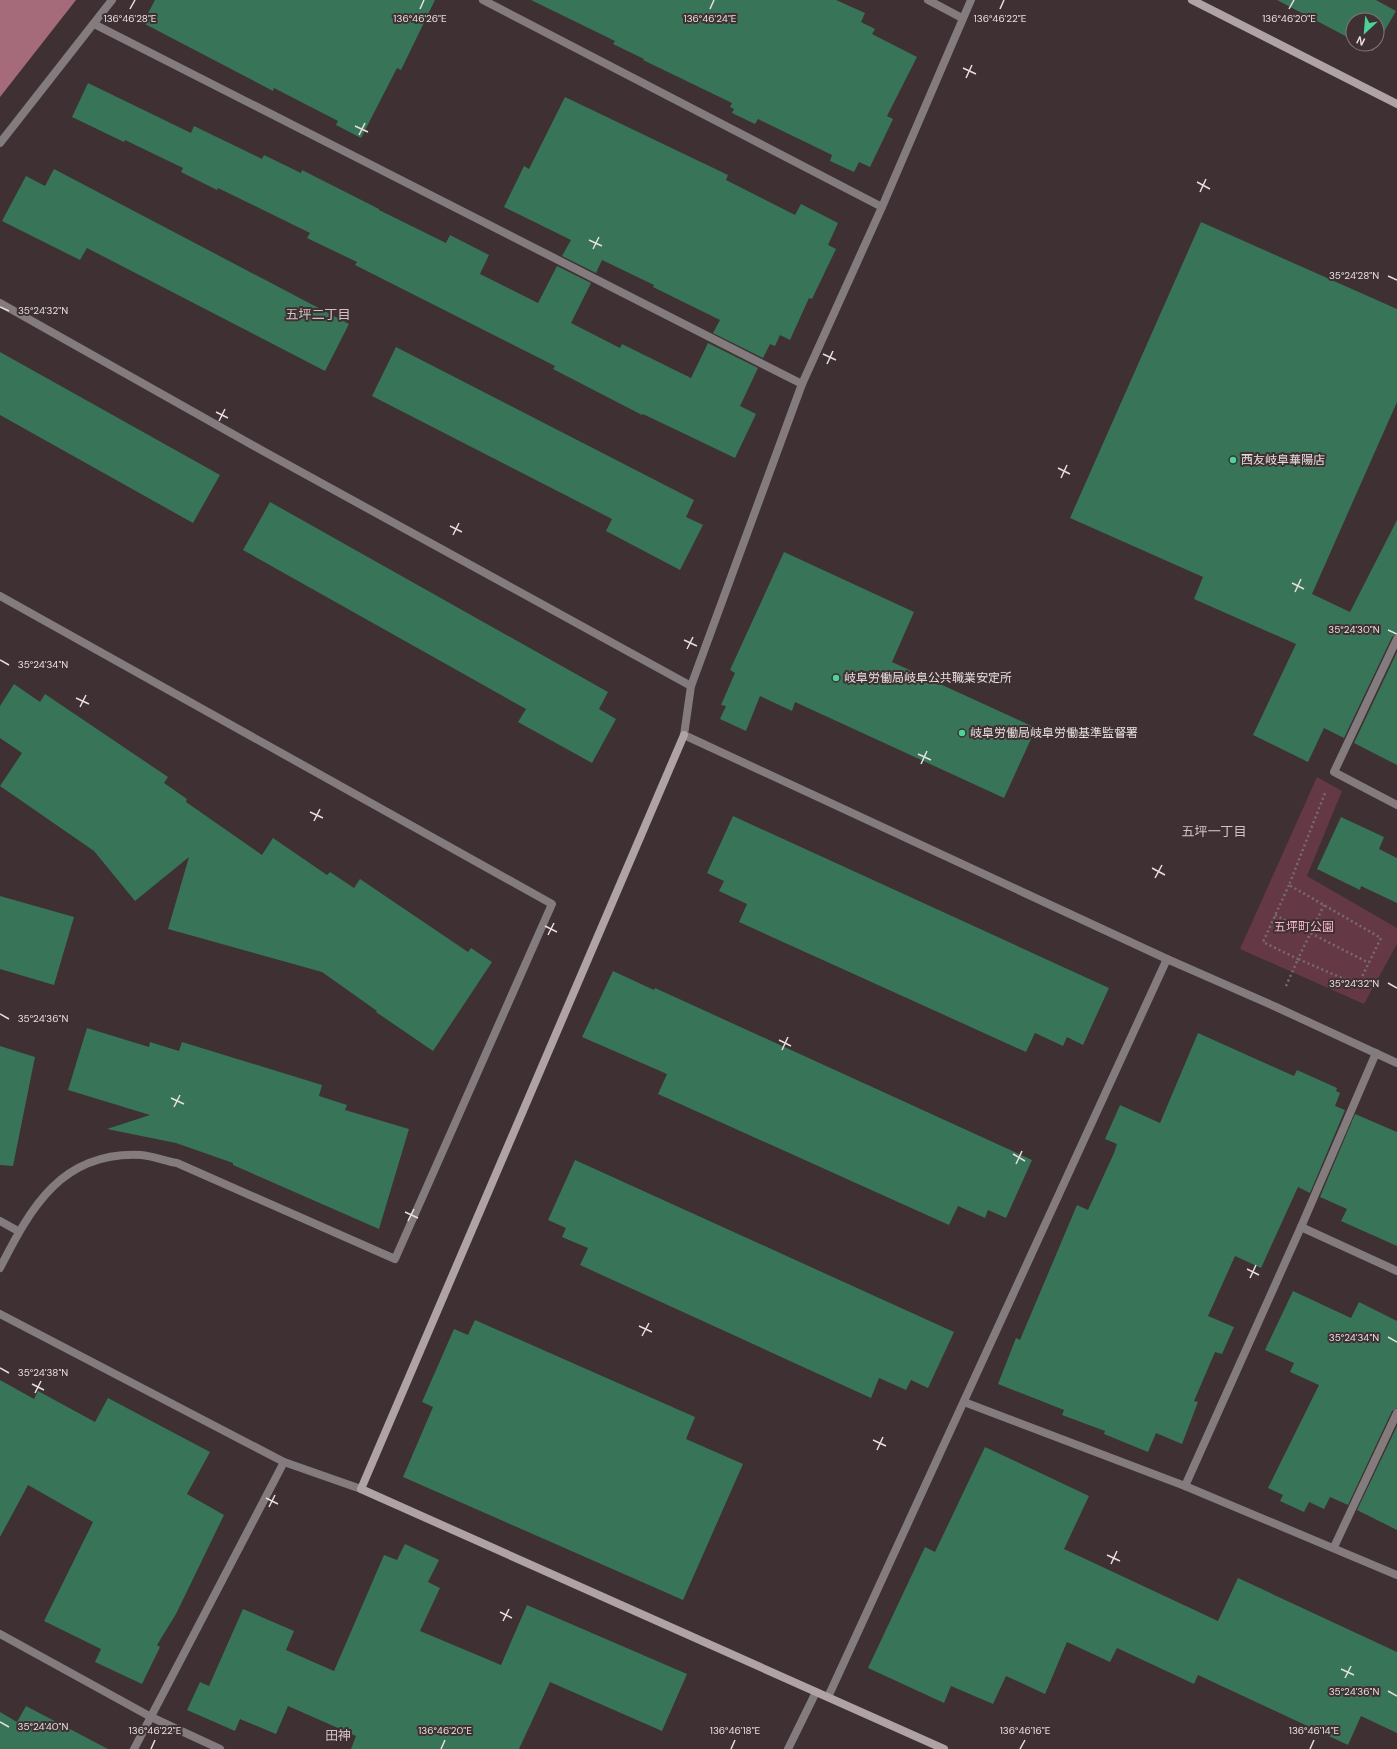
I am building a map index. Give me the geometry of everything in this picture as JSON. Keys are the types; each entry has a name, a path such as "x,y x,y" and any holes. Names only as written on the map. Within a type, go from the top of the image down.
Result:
{"street":[{"path":"0,142 112,0"},
{"path":"483,0 882,207"},
{"path":"928,0 962,18"},
{"path":"361,1489 684,735 691,686 802,384 882,207 971,0"},
{"path":"1192,0 1397,104"},
{"path":"94,24 802,384"},
{"path":"0,303 263,451 691,686"},
{"path":"0,596 552,904 395,1259 177,1163 142,1155 101,1158 66,1175 39,1200 18,1231 0,1268"},
{"path":"1397,639 1334,772 1397,805"},
{"path":"684,735 1167,959 1397,1063"},
{"path":"828,1697 1167,959"},
{"path":"1185,1486 1301,1227 1376,1053"},
{"path":"0,1221 18,1231"},
{"path":"1301,1227 1397,1271"},
{"path":"0,1314 284,1462 361,1489 944,1749"},
{"path":"964,1402 1185,1486 1334,1547 1397,1575"},
{"path":"1334,1547 1397,1413"},
{"path":"134,1749 284,1462"},
{"path":"0,1634 151,1717 220,1749"},
{"path":"788,1749 816,1692"}],"path":[{"path":"1289,885 1381,938 1358,985 1263,942 1289,885 1334,772"},
{"path":"1276,1007 1324,905"},
{"path":"1275,915 1369,963"}],"green space":[{"name":"五坪町公園","path":"1317,777 1342,791 1307,876 1397,928 1397,944 1364,1004 1240,949"}],"shaded area":[{"path":"0,0 76,0 0,97"}],"building":[{"path":"155,0 435,0 401,70 397,68 361,138 336,125 338,121 274,88 273,91 143,23"},
{"path":"531,0 836,0 865,13 861,22 875,29 872,34 917,57 887,116 893,119 870,167 859,162 854,172 830,161 832,155 758,119 755,124 732,113 734,109 730,107 732,103 643,60 644,59 613,44 615,41"},
{"path":"1277,0 1376,0 1396,11 1385,30 1385,12 1345,12 1345,36"},
{"path":"88,83 191,133 194,126 262,159 264,155 301,173 302,170 446,243 450,235 489,255 480,274 538,303 557,266 591,283 571,323 620,348 622,344 691,378 708,343 758,368 740,406 756,414 735,458 643,414 642,415 553,369 555,366 355,265 357,262 307,238 310,233 218,188 217,190 181,172 183,168 125,140 124,142 72,117"},
{"path":"565,97 728,175 726,180 795,215 801,204 838,223 828,245 836,249 812,299 809,298 790,340 780,335 775,346 770,344 763,358 713,333 720,320 653,287 654,285 602,260 596,273 562,256 571,240 504,207 524,166 529,169"},
{"path":"54,169 349,324 325,371 87,248 80,260 2,221 26,176 45,186"},
{"name":"西友岐阜華陽店","path":"1201,222 1397,309 1397,402 1312,594 1350,612 1397,520 1397,634 1392,637 1344,738 1324,728 1308,762 1253,735 1296,644 1194,599 1203,577 1070,518"},
{"path":"396,347 694,500 686,517 703,525 680,570 606,531 612,519 372,396"},
{"path":"0,352 220,475 193,523 0,415"},
{"path":"270,502 608,692 599,709 616,719 592,763 518,722 526,709 243,550"},
{"name":"岐阜労働局岐阜公共職業安定所","path":"784,552 914,612 892,662 1036,728 1004,798 795,702 792,711 760,696 746,731 720,719 726,706 721,705 735,673 730,670"},
{"path":"1397,652 1397,765 1354,743"},
{"path":"14,684 40,702 45,694 168,777 164,783 187,799 186,802 262,855 273,838 327,875 330,872 354,888 360,879 468,952 471,948 492,962 433,1051 376,1012 377,1011 322,972 168,929 189,857 135,901 94,851 0,786 22,753 0,738 0,706"},
{"path":"733,816 1109,988 1083,1045 1067,1037 1063,1046 1035,1033 1026,1052 739,922 747,904 719,891 724,881 707,873"},
{"path":"1341,817 1384,837 1379,849 1397,858 1397,903 1361,886 1360,890 1317,869"},
{"path":"0,896 74,917 54,985 0,969"},
{"path":"613,971 654,990 655,988 1032,1160 1006,1218 988,1210 985,1218 958,1206 949,1225 658,1094 667,1074 582,1037"},
{"path":"87,1028 149,1047 150,1042 179,1051 182,1042 322,1085 319,1096 347,1105 345,1110 409,1129 379,1229 233,1165 233,1163 176,1143 107,1129 150,1115 68,1090"},
{"path":"1198,1033 1294,1076 1297,1070 1337,1088 1336,1091 1340,1093 1335,1106 1345,1110 1310,1193 1298,1187 1261,1268 1235,1256 1208,1316 1234,1327 1222,1354 1215,1352 1194,1401 1198,1402 1182,1444 1156,1433 1148,1452 1104,1434 1105,1431 1062,1415 1064,1410 998,1384 1016,1338 1020,1340 1077,1205 1088,1210 1114,1153 1117,1144 1105,1139 1120,1105 1160,1123"},
{"path":"0,1046 35,1057 13,1166 0,1165"},
{"path":"1355,1114 1397,1132 1397,1246 1341,1221 1347,1209 1320,1197"},
{"path":"575,1160 954,1332 928,1388 911,1380 906,1390 879,1378 871,1398 580,1265 588,1248 562,1237 566,1228 548,1220"},
{"path":"1293,1291 1351,1318 1359,1302 1397,1321 1397,1408 1392,1411 1348,1505 1330,1497 1324,1509 1309,1502 1304,1512 1280,1501 1283,1495 1268,1488 1319,1385 1290,1372 1294,1363 1265,1350"},
{"path":"475,1320 695,1417 686,1439 743,1464 683,1600 403,1477 433,1407 422,1402 454,1329 468,1335"},
{"path":"0,1380 34,1399 38,1391 95,1422 108,1398 210,1452 187,1494 224,1515 176,1614 157,1645 160,1647 142,1684 95,1662 101,1649 44,1621 93,1522 28,1485 0,1537"},
{"path":"1397,1426 1397,1530 1357,1510"},
{"path":"985,1447 1089,1496 1064,1549 1218,1621 1238,1578 1397,1652 1397,1733 1361,1716 1348,1745 1198,1675 1194,1684 1117,1648 1110,1662 1067,1642 1045,1694 1006,1676 993,1704 951,1686 944,1703 868,1668 925,1547 935,1552"},
{"path":"405,1544 439,1560 428,1582 440,1588 420,1631 501,1665 527,1605 687,1674 662,1731 550,1682 519,1749 351,1749 356,1736 288,1706 276,1734 240,1719 235,1731 187,1710 200,1682 209,1686 243,1609 294,1631 286,1650 334,1671 384,1555 397,1560"},
{"path":"26,1706 108,1749 0,1749 0,1712 17,1722"}],"place":[{"name":"西友岐阜華陽店","path":"1233,460"},
{"name":"岐阜労働局岐阜公共職業安定所","path":"836,678"},
{"name":"岐阜労働局岐阜労働基準監督署","path":"962,733"}],"district":[{"name":"五坪二丁目","path":"318,314"},
{"name":"五坪一丁目","path":"1214,831"},
{"name":"田神","path":"338,1735"}]}
